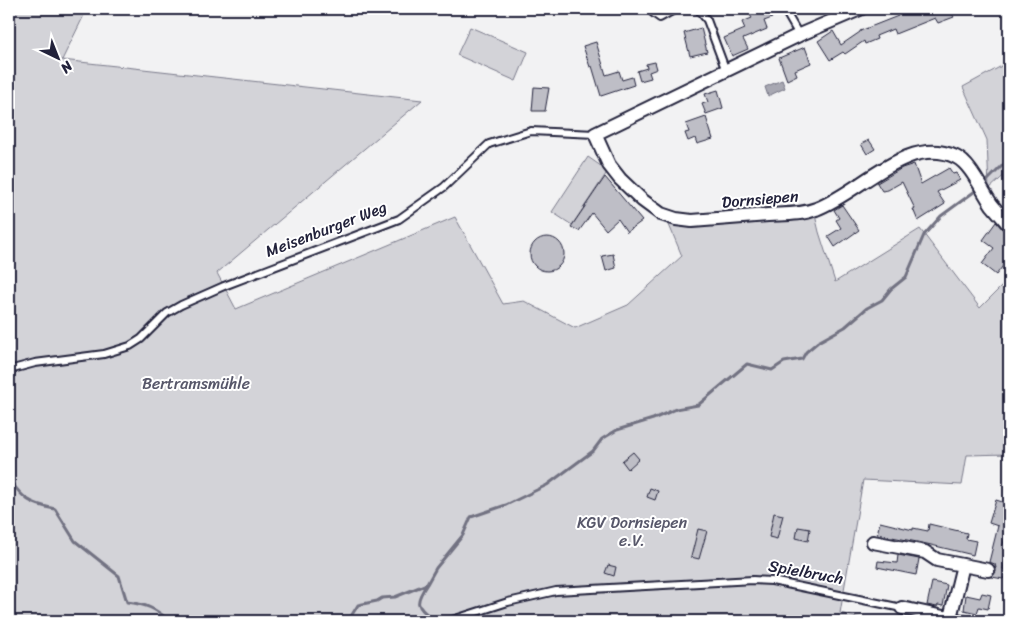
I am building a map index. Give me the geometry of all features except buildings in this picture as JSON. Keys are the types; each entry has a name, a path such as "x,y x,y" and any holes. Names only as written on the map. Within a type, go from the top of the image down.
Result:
{"street":[{"name":"Meisenburger Weg","path":"594,134 799,35 860,9"},
{"name":"Dornsiepen","path":"594,134 609,164 631,191 654,211 676,219 692,221 798,214 815,210 848,193 898,160 920,154 945,154 957,158 966,164 980,187 1009,226"},
{"path":"873,542 925,552 937,560 988,570"},
{"name":"Spielbruch","path":"902,608 956,620 963,565"}],"lane":[{"path":"652,9 653,13 660,18 676,9"},
{"path":"698,9 708,20 726,71"},
{"path":"784,9 799,35"},
{"name":"Meisenburger Weg","path":"9,370 35,363 104,354 130,346 141,339 167,313 181,305 224,286 398,219 444,187 490,144 531,131 594,134"},
{"name":"Spielbruch","path":"449,621 527,597 556,591 717,582 772,581 902,608"}],"green space":[{"path":"9,9 87,9 62,60 422,100 217,273 236,309 455,217 503,304 524,301 575,328 628,305 682,256 667,220 815,215 835,282 920,229 980,308 1009,279 1009,454 967,455 962,485 863,480 840,613 870,621 9,621"},
{"path":"470,27 528,52 516,81 457,55"},
{"path":"1009,62 1009,171 989,189 987,140 963,87"},
{"path":"588,157 608,171 572,225 552,212"}],"shaded area":[{"path":"782,80 785,88 768,96 765,87"}],"waterway":[{"path":"983,185 1009,159"},
{"path":"348,621 358,605 382,598 395,597 427,584 436,568 463,535 471,517 506,505 547,485 593,451 602,439 617,430 653,419 676,409 698,405 747,364 772,370 784,362 802,359 806,352 818,342 845,327 867,308 882,300 891,289 906,277 924,235 941,216 978,189"},
{"path":"9,479 28,500 55,509 75,541 119,576 127,602 150,608 170,621"},
{"path":"427,584 420,597 419,605 435,621"}],"park label":[{"name":"Bertramsmühle","path":"196,383"},
{"name":"KGV Dornsiepen e.V.","path":"632,531"}]}
